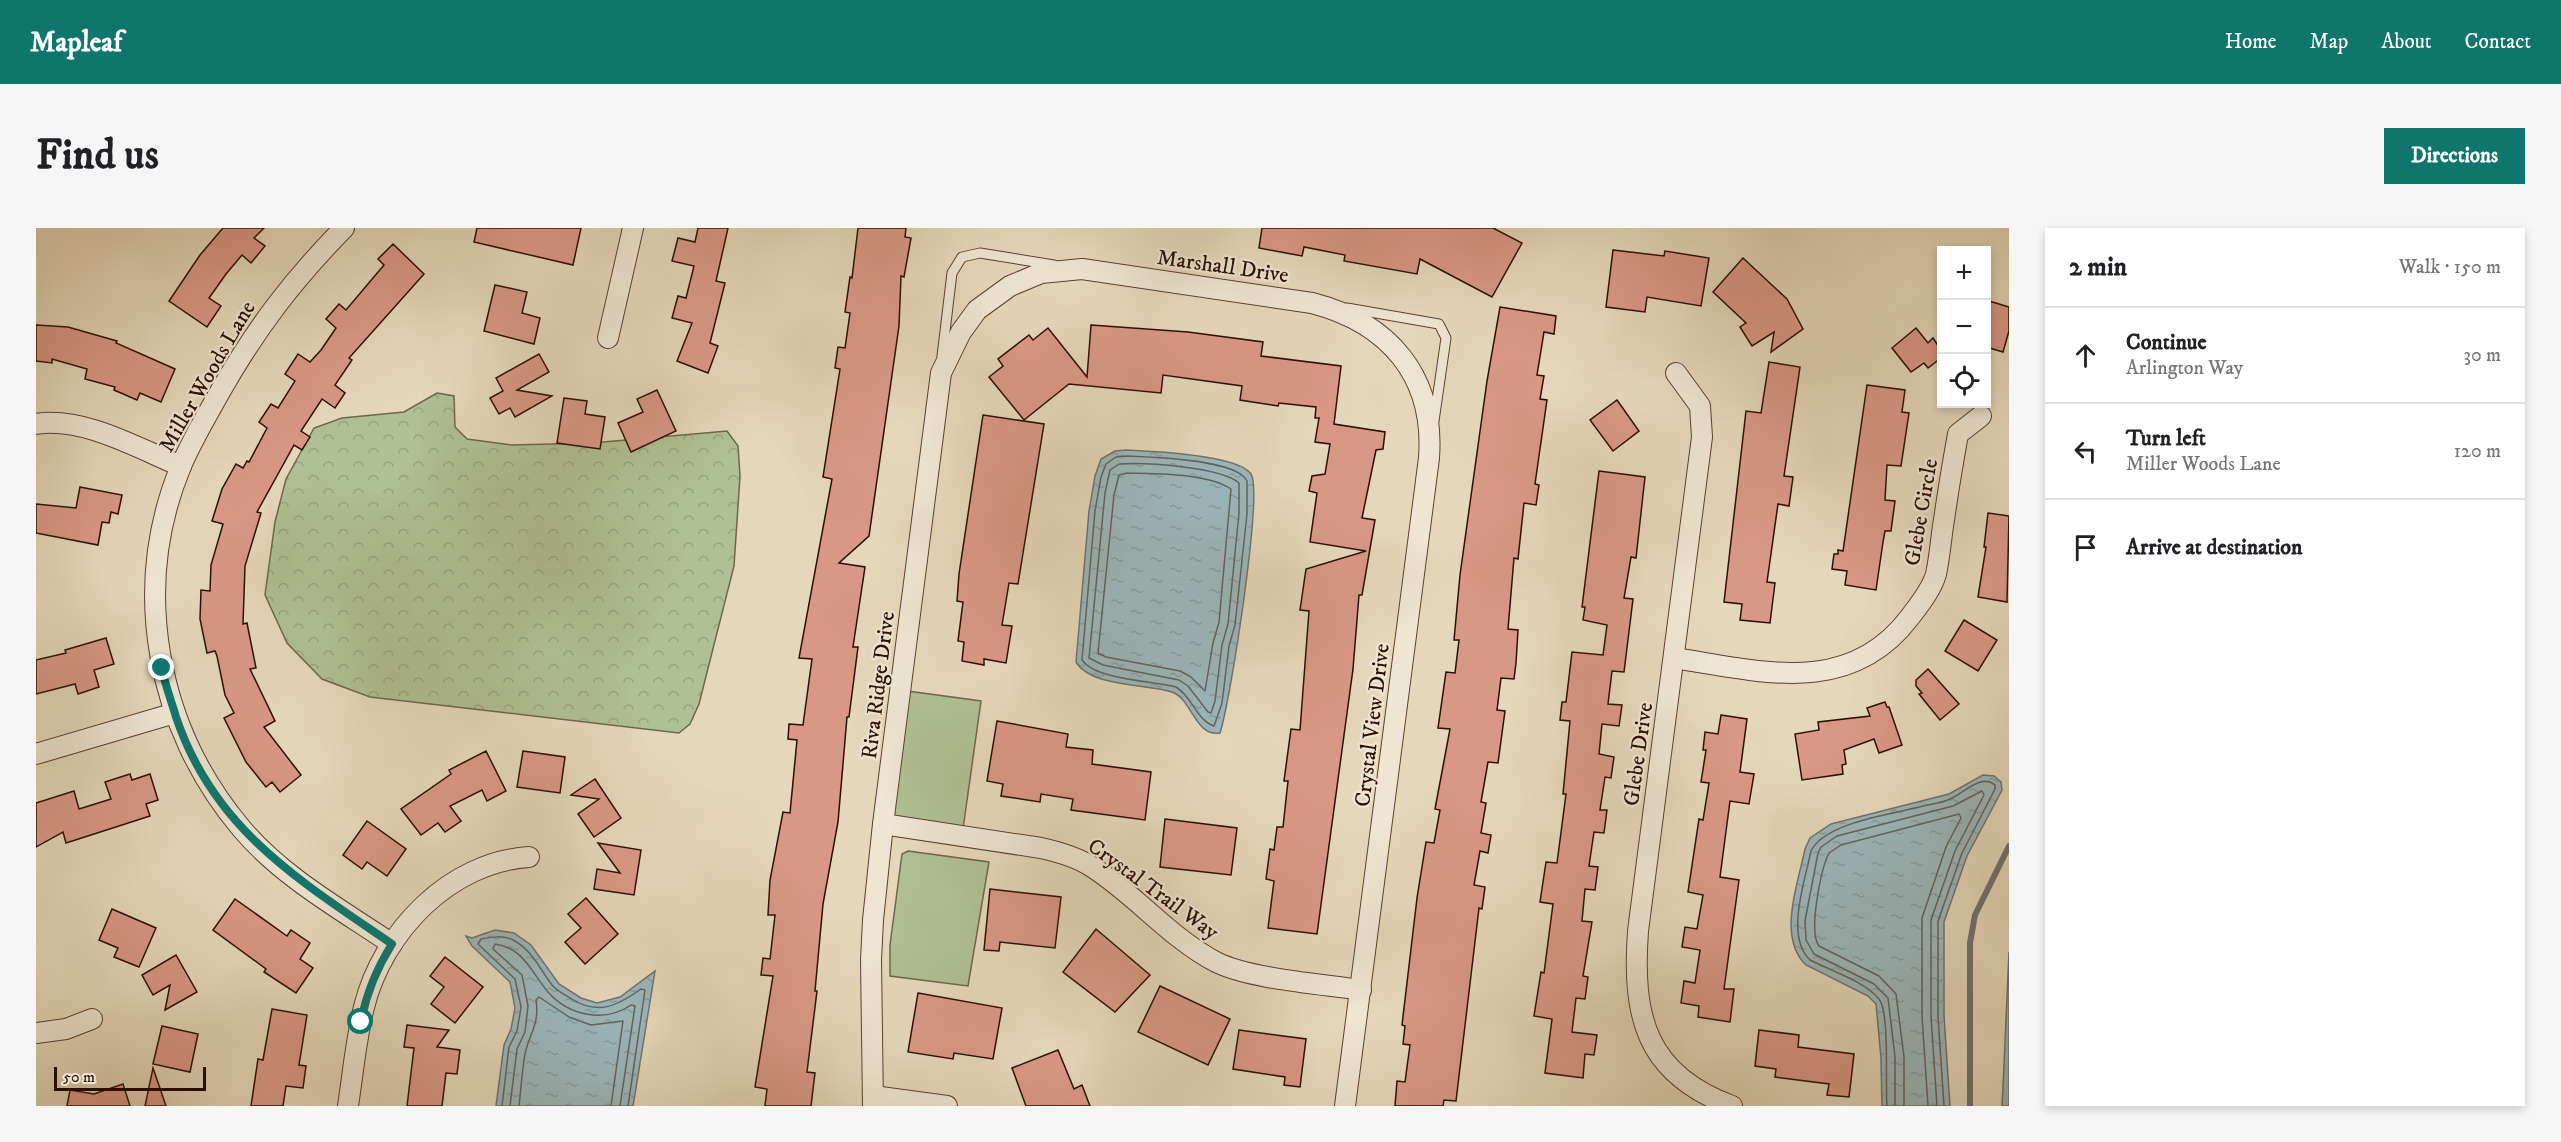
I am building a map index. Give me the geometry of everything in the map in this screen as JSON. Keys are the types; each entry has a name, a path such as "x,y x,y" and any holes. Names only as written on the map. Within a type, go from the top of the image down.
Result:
{"street":[{"name":"Miller Woods Lane","path":"344,228 298,277 248,344 181,466 164,520 156,576 158,641 165,686 197,765 211,789 240,827 260,848 296,878 392,944"},
{"path":"608,338 633,228"},
{"name":"Marshall Drive","path":"992,297 1010,286 1041,273 1082,269 1312,303 1339,310 1359,319 1385,338 1400,355"},
{"name":"Riva Ridge Drive","path":"947,1106 873,1101 871,960 883,824 941,373 968,320 992,297"},
{"name":"Crystal View Drive","path":"1345,1106 1429,458 1430,443 1426,405 1419,387 1400,355"},
{"name":"Glebe Drive","path":"1676,373 1700,406 1702,437 1638,931 1637,990 1654,1047 1670,1070 1694,1089 1732,1106"},
{"name":"Glebe Circle","path":"1674,658 1790,674 1816,672 1852,663 1878,651 1897,634 1921,603 1935,576 1958,434 1981,416"},
{"path":"36,424 61,423 89,428 181,466"},
{"path":"36,754 175,713"},
{"name":"Crystal Trail Way","path":"883,824 1041,848 1065,854 1090,866 1107,878 1191,947 1217,963 1251,973 1361,990"},
{"path":"348,1106 364,1005 379,966 392,944 422,907 449,884 480,868 502,861 529,857"},
{"path":"36,1033 66,1029 92,1019"}],"lane":[{"path":"941,373 952,273 962,257 980,253 1082,269"},
{"path":"1312,303 1439,324 1446,338 1429,458"}],"green space":[{"path":"437,393 454,396 455,427 467,439 511,445 592,443 727,431 738,446 740,476 734,566 699,704 690,724 679,733 370,697 322,679 287,643 265,595 275,522 286,479 314,428 342,418 404,412"},
{"path":"900,690 981,701 962,836 883,824"},
{"path":"908,851 989,862 968,986 890,976 890,945 902,854"}],"water":[{"path":"1115,451 1212,458 1229,462 1251,474 1254,490 1253,519 1244,600 1220,733 1212,733 1199,724 1179,696 1172,692 1106,680 1083,670 1076,662 1089,511 1095,476 1101,459"},
{"path":"1983,775 1994,776 2001,782 2002,790 1967,856 1944,922 1944,1016 1950,1106 1882,1106 1881,1058 1876,1004 1868,996 1806,965 1797,953 1793,940 1792,910 1805,849 1810,838 1831,824 1949,794"},
{"path":"495,930 514,933 531,945 559,984 581,998 597,1003 620,997 655,971 633,1106 496,1106 504,1045 511,1029 515,1008 510,982 472,946 466,936 472,938"},
{"path":"2009,952 2009,1106 2002,1106 2003,1088"}],"building":[{"path":"223,228 264,228 254,238 265,246 251,263 242,255 226,274 209,298 221,306 207,327 169,301 200,255"},
{"path":"477,228 581,228 573,265 474,242"},
{"path":"698,228 728,228 716,281 725,283 710,343 718,346 708,373 677,361 692,323 672,318 678,296 686,298 694,266 672,261 678,238 695,242"},
{"path":"858,228 906,228 905,237 911,238 904,277 901,276 899,326 869,536 839,563 865,567 853,647 858,647 849,717 847,717 838,822 823,904 815,991 817,991 807,1072 815,1073 811,1106 765,1106 767,1089 755,1087 773,976 761,975 763,958 770,959 775,915 768,915 770,880 783,812 790,813 797,740 788,739 789,724 803,725 812,659 799,658 832,479 823,477 840,369 835,368 838,347 845,348 850,313 845,312"},
{"path":"1262,228 1493,228 1522,243 1492,297 1420,259 1417,274 1344,261 1345,255 1304,247 1302,256 1259,248"},
{"path":"393,244 424,274 349,358 352,360 335,385 345,393 335,408 322,399 301,431 310,437 302,450 294,445 257,512 261,513 245,566 243,624 247,623 256,668 250,669 275,721 264,727 301,775 280,792 272,782 266,787 246,762 224,718 234,713 225,695 217,656 215,651 207,653 200,619 201,590 210,591 211,565 223,524 212,521 222,489 236,464 243,468 247,461 249,462 267,428 259,422 271,404 278,408 295,381 285,374 298,354 310,362 321,350 336,328 326,319 339,304 346,310 384,265 378,259"},
{"path":"1613,250 1664,256 1665,251 1709,258 1701,306 1647,297 1645,312 1606,307"},
{"path":"1743,258 1787,299 1803,329 1771,352 1774,332 1752,346 1740,327 1746,323 1713,292"},
{"path":"495,285 527,292 522,313 540,318 534,344 484,331"},
{"path":"1991,302 2009,307 2009,331 2003,352 1991,348"},
{"path":"1500,307 1556,316 1554,334 1544,332 1537,375 1544,376 1540,399 1547,400 1535,484 1539,485 1536,505 1524,503 1518,559 1514,558 1508,629 1518,630 1514,679 1501,678 1497,710 1505,711 1498,763 1488,762 1481,802 1486,803 1481,833 1491,835 1488,853 1480,851 1474,885 1485,887 1482,909 1479,908 1456,1101 1444,1100 1443,1106 1395,1106 1397,1081 1405,1082 1410,1045 1403,1044 1405,1026 1402,1025 1417,898 1426,842 1434,843 1440,810 1435,809 1450,729 1438,728 1446,672 1455,673 1459,640 1454,640 1460,575 1487,381"},
{"path":"36,325 68,327 117,341 116,343 175,369 161,402 140,393 137,400 114,390 115,387 85,379 87,369 52,359 52,363 36,361"},
{"path":"1091,325 1188,332 1263,342 1261,356 1341,366 1334,424 1385,432 1383,449 1376,450 1362,518 1375,520 1362,595 1359,595 1353,669 1317,934 1268,928 1274,881 1266,879 1270,849 1274,850 1277,827 1283,827 1288,781 1284,781 1291,729 1300,730 1309,611 1300,610 1306,569 1366,551 1310,542 1317,493 1309,491 1312,476 1325,474 1330,444 1315,442 1319,418 1315,418 1316,407 1279,403 1278,406 1240,400 1242,386 1163,375 1161,393 1069,384 1024,420 989,377 1003,366 998,359 1029,335 1033,340 1048,328 1087,377"},
{"path":"1916,328 1928,343 1933,338 1937,344 1937,361 1928,368 1924,363 1911,372 1892,348"},
{"path":"539,354 549,372 517,390 552,396 515,417 510,408 499,414 490,398 503,391 496,378"},
{"path":"1769,362 1800,367 1784,476 1793,477 1789,506 1778,504 1767,582 1775,583 1770,623 1740,620 1742,604 1724,602 1746,411 1761,413"},
{"path":"1867,385 1905,390 1902,412 1909,413 1901,466 1887,465 1885,500 1895,501 1891,531 1885,531 1876,590 1845,585 1847,571 1832,569 1834,554 1838,554 1838,550 1843,551"},
{"path":"657,390 676,431 631,452 618,423 643,412 637,399"},
{"path":"564,398 587,401 585,414 605,417 600,449 557,443"},
{"path":"1617,400 1639,431 1613,451 1590,420"},
{"path":"983,415 1044,424 1018,584 1009,583 1002,625 1012,626 1006,663 984,659 984,665 962,661 964,642 958,641 963,602 957,601"},
{"path":"1599,471 1645,477 1636,558 1631,557 1624,598 1633,599 1624,672 1612,671 1608,704 1622,705 1619,726 1602,724 1599,754 1614,757 1611,778 1605,777 1600,810 1607,810 1604,833 1594,832 1589,866 1598,867 1595,890 1585,889 1582,921 1592,922 1583,976 1588,977 1585,999 1576,998 1572,1032 1597,1035 1594,1055 1585,1054 1583,1078 1545,1073 1552,1019 1534,1016 1541,972 1544,973 1553,904 1540,902 1546,862 1557,863 1566,794 1563,794 1570,721 1560,720 1562,702 1566,702 1572,652 1603,655 1607,625 1583,620 1585,607 1582,607"},
{"path":"80,487 122,495 118,514 111,512 109,523 102,522 98,545 36,533 36,504 76,508"},
{"path":"1988,513 2009,516 2007,602 1978,597 1986,547 1984,547"},
{"path":"1964,620 1997,640 1978,671 1945,651"},
{"path":"106,638 114,664 94,670 99,687 78,694 75,684 36,694 36,660 66,653 65,650"},
{"path":"1928,669 1959,704 1940,720 1919,694 1922,693 1916,686 1916,680"},
{"path":"1885,702 1889,707 1902,745 1879,753 1874,739 1844,750 1846,764 1842,765 1843,774 1802,780 1795,734 1819,730 1818,722 1870,716 1867,708"},
{"path":"1721,715 1747,719 1740,772 1754,774 1749,804 1730,801 1720,877 1739,880 1724,989 1734,989 1730,1022 1698,1017 1699,1006 1681,1003 1684,981 1695,983 1700,950 1682,947 1685,927 1697,929 1703,895 1688,892 1699,819 1703,820 1709,783 1701,782 1706,750 1703,750 1705,732 1718,734"},
{"path":"997,721 1068,734 1066,747 1093,750 1092,764 1151,772 1145,820 1071,810 1073,799 1041,794 1040,802 1001,796 1003,784 987,781"},
{"path":"486,751 506,791 487,801 482,790 450,806 461,821 445,832 438,823 421,835 401,809 451,774 449,770"},
{"path":"523,751 565,757 560,793 517,787"},
{"path":"130,774 132,780 150,774 158,800 146,804 150,816 66,843 63,832 36,847 36,803 74,791 79,809 111,799 105,782"},
{"path":"595,779 621,818 594,837 578,814 599,799 571,795"},
{"path":"1165,819 1237,828 1231,875 1160,867"},
{"path":"367,821 406,849 387,876 367,862 362,869 343,855"},
{"path":"598,843 641,850 634,895 594,889 597,869 620,873"},
{"path":"990,889 1061,897 1055,948 1000,942 999,951 984,950"},
{"path":"586,898 618,934 585,964 565,942 581,928 568,914"},
{"path":"235,899 287,936 291,930 310,943 300,959 313,968 296,993 264,972 266,969 213,930"},
{"path":"112,909 156,928 139,967 114,957 118,948 99,940"},
{"path":"1096,929 1150,975 1115,1012 1063,972"},
{"path":"176,955 197,992 165,1010 170,985 153,995 142,975"},
{"path":"445,957 483,987 455,1023 431,1004 444,987 430,976"},
{"path":"1160,986 1230,1019 1208,1065 1138,1032"},
{"path":"918,993 1002,1008 993,1059 954,1053 953,1059 908,1052"},
{"path":"272,1009 307,1015 299,1065 306,1066 303,1088 286,1086 283,1106 251,1106 258,1059 263,1060"},
{"path":"407,1025 449,1030 437,1047 460,1050 457,1074 446,1073 442,1106 407,1106 414,1048 404,1047"},
{"path":"162,1026 198,1034 190,1072 153,1064"},
{"path":"1239,1030 1306,1039 1300,1087 1284,1085 1285,1077 1233,1069"},
{"path":"1759,1030 1799,1035 1798,1047 1854,1054 1849,1097 1827,1095 1829,1084 1775,1077 1776,1069 1755,1066"},
{"path":"1058,1050 1074,1089 1082,1085 1090,1106 1026,1106 1012,1068"},
{"path":"153,1068 166,1106 145,1106"},
{"path":"123,1084 130,1106 67,1106 70,1090 94,1094"}],"waterway":[{"path":"1970,1106 1970,943 1975,915 2009,846"}],"route":[{"path":"162,668 165,686 192,756 211,789 240,827 281,867 392,944 379,966 364,1005 361,1022"}]}
